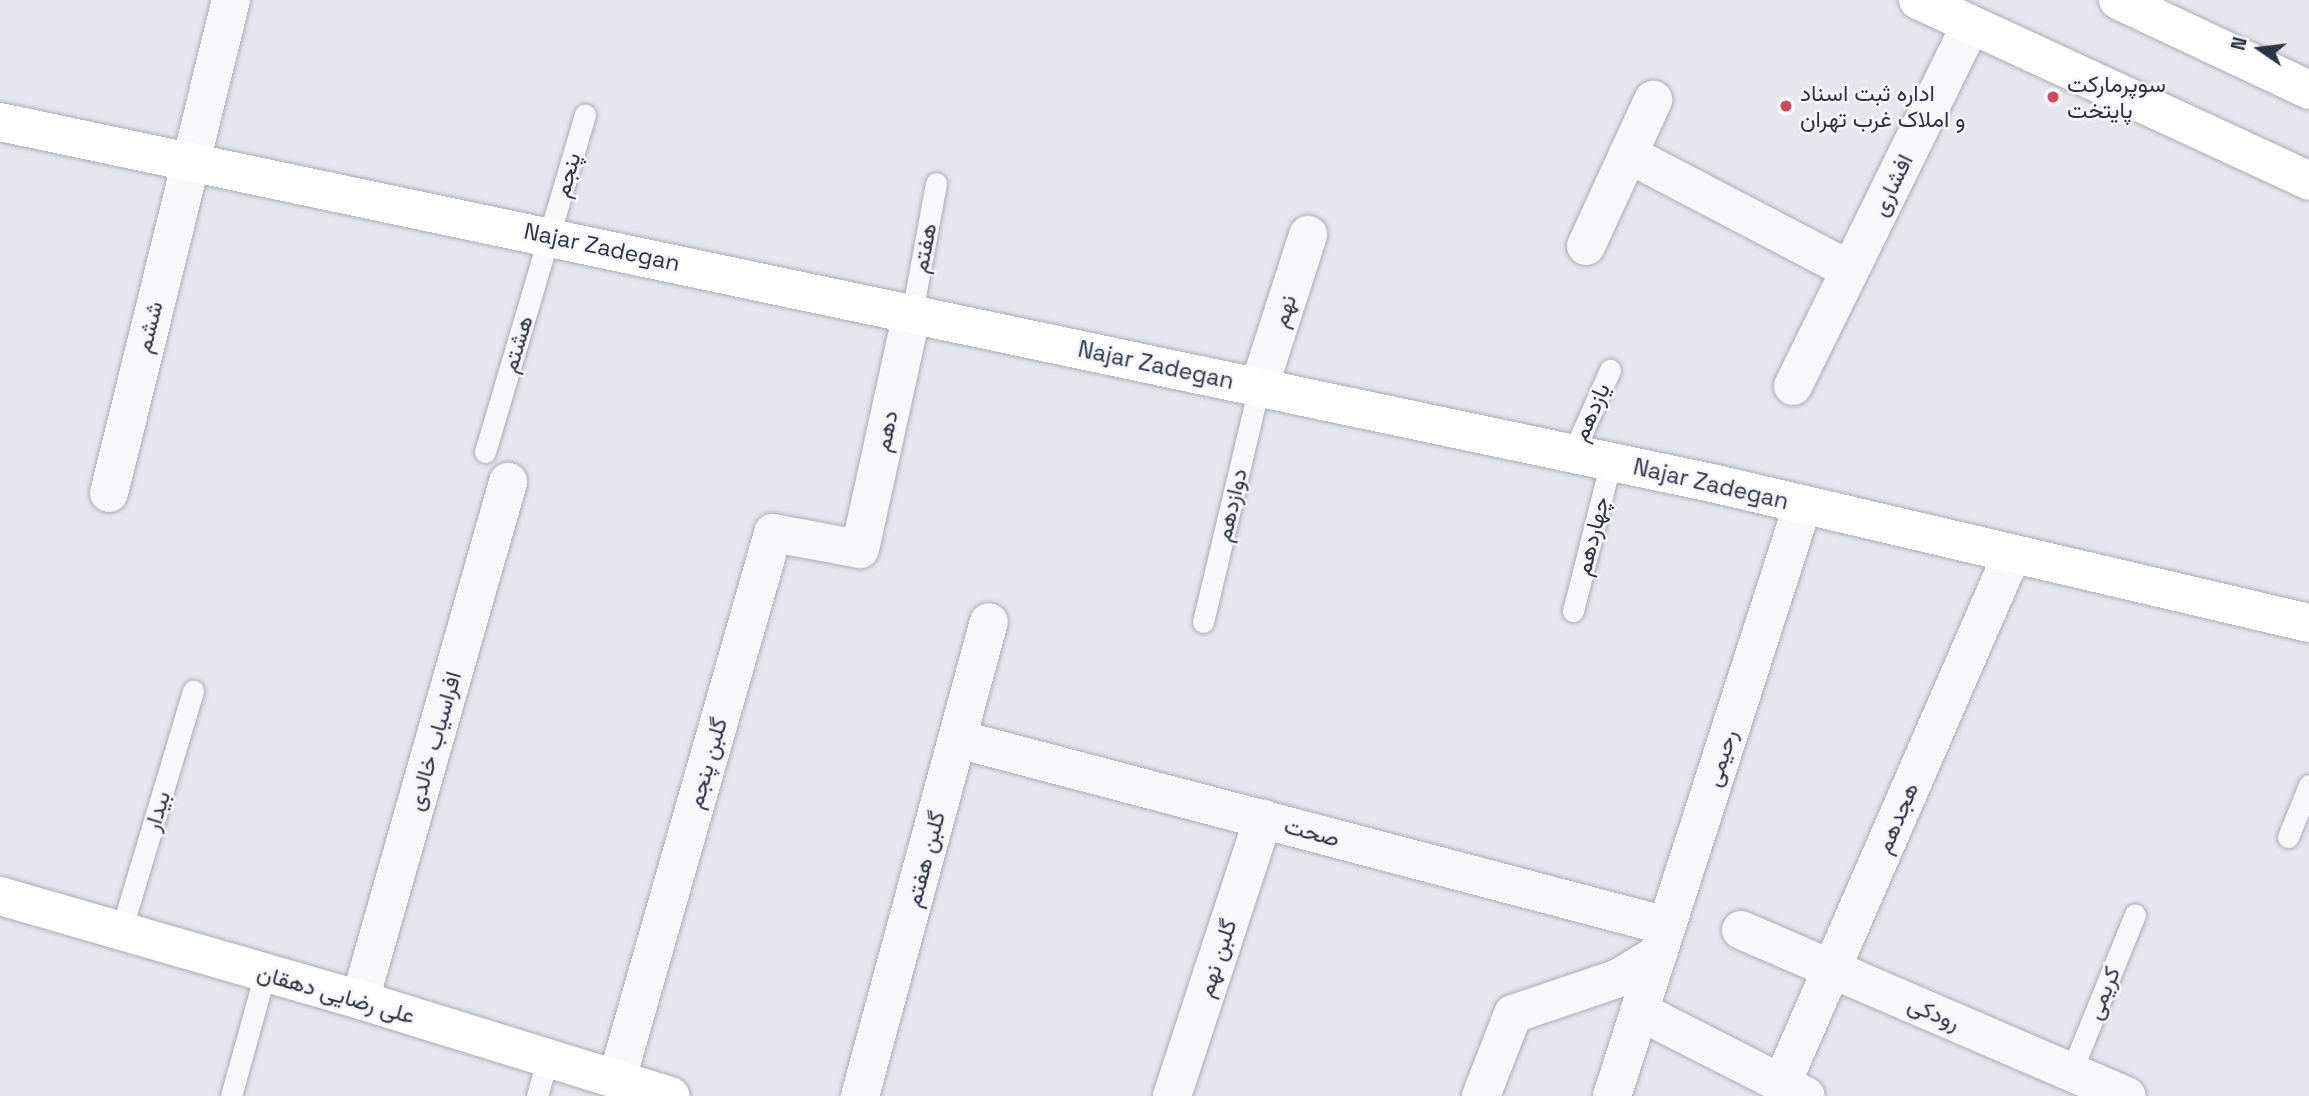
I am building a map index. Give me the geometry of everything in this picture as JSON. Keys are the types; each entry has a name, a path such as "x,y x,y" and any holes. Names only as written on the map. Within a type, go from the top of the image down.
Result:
{"street":[{"name":"ششم","path":"108,494 230,0"},
{"path":"1918,0 2309,181"},
{"path":"2142,5 2309,90"},
{"name":"افشاری","path":"1793,386 1971,25"},
{"path":"1586,246 1653,100"},
{"name":"Najar Zadegan","path":"0,122 1611,461 2309,623"},
{"path":"1628,154 1850,270"},
{"name":"نهم","path":"1259,387 1308,234"},
{"name":"دهم","path":"860,549 912,313"},
{"name":"افراسیاب خالدی","path":"360,1000 508,482"},
{"name":"رحیمی","path":"1612,1096 1802,504"},
{"name":"گلبن پنجم","path":"617,1079 773,533 860,549"},
{"name":"هجدهم","path":"1794,1090 1832,970 2012,554"},
{"name":"گلبن هفتم","path":"860,1096 989,622"},
{"name":"صحت","path":"958,739 1263,819 1662,940"},
{"name":"گلبن نهم","path":"1172,1096 1263,819"},
{"name":"علی رضایی دهقان","path":"0,895 360,1000 671,1096"},
{"name":"رودکی","path":"1741,930 2127,1096"},
{"path":"1481,1096 1513,1014 1619,978 1662,940"},
{"path":"1639,1012 1794,1090"}],"lane":[{"name":"پنجم","path":"549,236 584,114"},
{"name":"هفتم","path":"912,313 936,183"},
{"name":"هشتم","path":"485,452 549,236"},
{"name":"یازدهم","path":"1573,453 1610,370"},
{"name":"دوازدهم","path":"1203,622 1259,387"},
{"name":"چهاردهم","path":"1573,611 1611,461"},
{"name":"بیدار","path":"121,931 193,691"},
{"path":"2288,837 2309,785"},
{"name":"کریمی","path":"2071,1072 2135,914"},
{"path":"230,1096 265,973"},
{"path":"537,1096 548,1058"}],"place":[{"name":"سوپرمارکت پایتخت","path":"2053,97"},
{"name":"اداره ثبت اسناد و املاک غرب تهران","path":"1786,106"}]}
